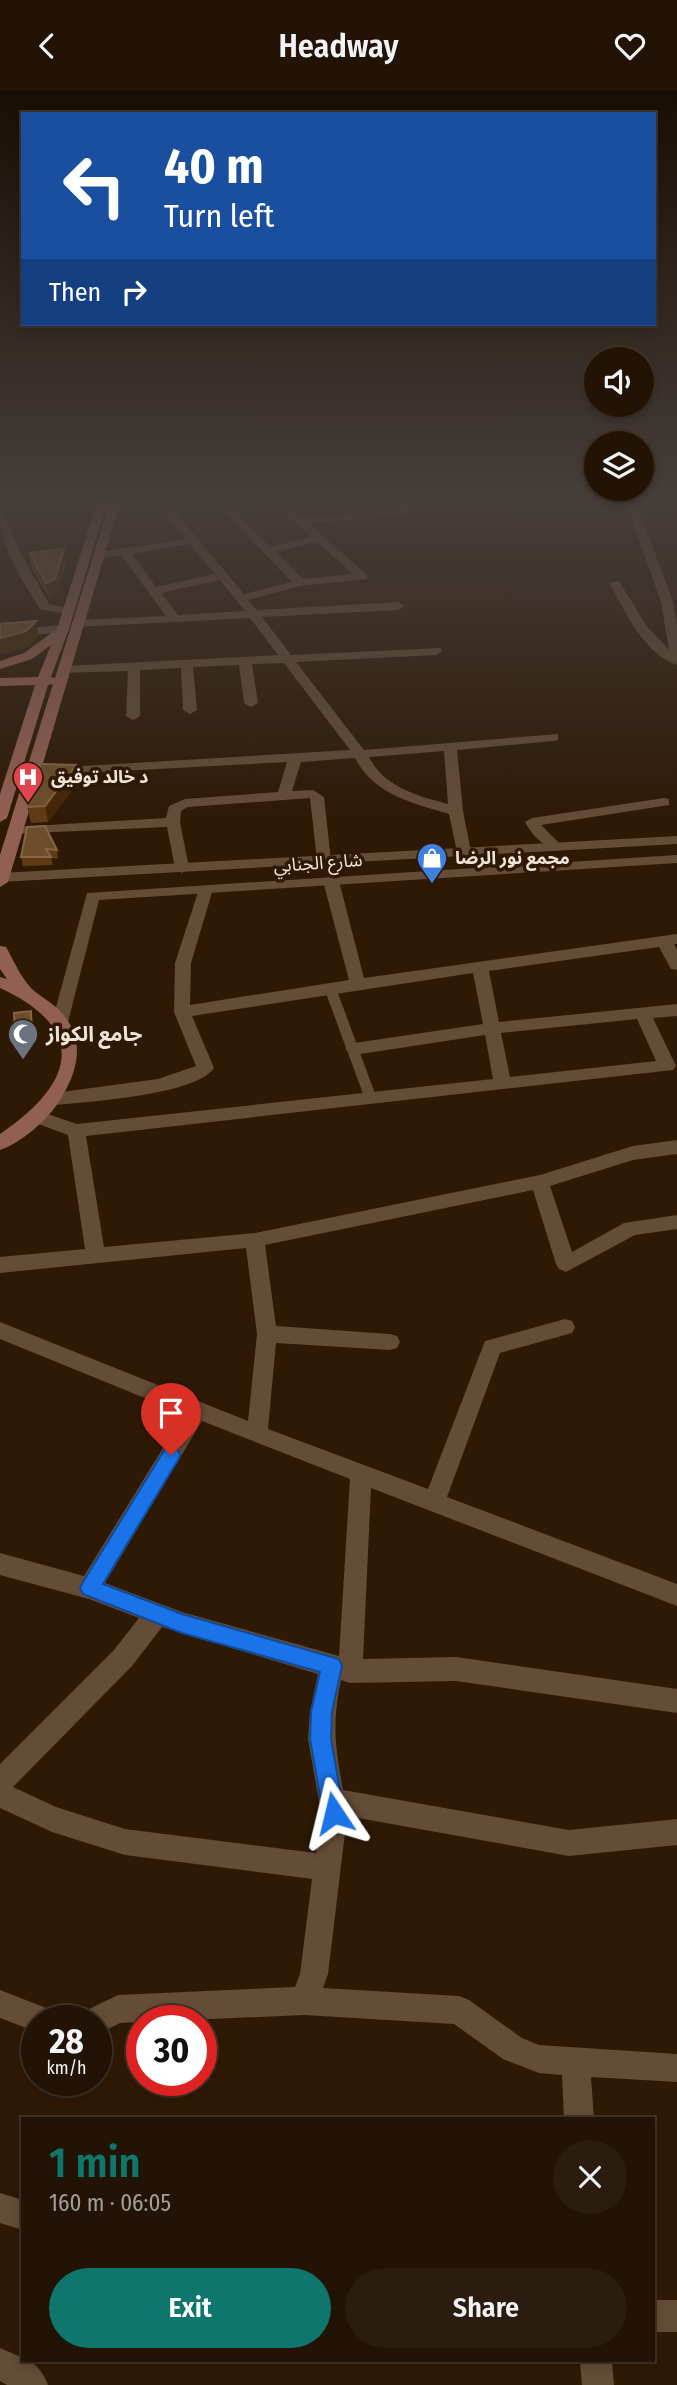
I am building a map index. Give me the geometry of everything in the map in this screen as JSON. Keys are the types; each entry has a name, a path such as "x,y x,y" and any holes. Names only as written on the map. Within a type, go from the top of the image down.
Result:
{"main road":[{"path":"0,818 33,706 70,606"},
{"path":"0,880 31,773 85,606"},
{"path":"0,665 28,656 63,629"},
{"path":"0,671 44,676"},
{"path":"0,683 62,675"},
{"path":"0,683 13,688 33,706"},
{"path":"0,951 4,964 24,990 52,1010 68,1036 69,1067 54,1099 39,1117 0,1143"},
{"path":"0,982 24,990"}],"street":[{"path":"44,606 68,612"},
{"path":"165,606 176,620"},
{"path":"246,606 360,754 366,769 389,788 456,811"},
{"path":"80,624 397,606"},
{"path":"628,606 647,638 662,652 677,660"},
{"path":"673,606 677,660"},
{"path":"0,634 63,629"},
{"path":"62,675 134,666 436,651"},
{"path":"245,661 251,703"},
{"path":"187,664 190,710"},
{"path":"134,666 134,716"},
{"path":"31,773 360,754 553,737"},
{"path":"450,747 456,811 464,852"},
{"path":"285,795 295,758"},
{"path":"181,868 173,822 174,809 185,803 285,795 306,794 317,797 324,860"},
{"path":"556,847 532,823 664,802"},
{"path":"15,831 173,822"},
{"name":"شارع الجنابي","path":"0,880 677,840"},
{"name":"شارع الجنابي","path":"60,1023 92,896 677,859"},
{"path":"331,881 358,984"},
{"path":"54,1099 130,1090 194,1077 205,1068 181,1012 183,963 205,889"},
{"path":"181,1012 671,940 677,965"},
{"path":"480,966 502,1082"},
{"path":"330,988 371,1099"},
{"path":"354,1049 491,1028 677,1010"},
{"path":"39,1117 76,1131 502,1082 667,1066 642,1012"},
{"path":"76,1131 96,1256"},
{"path":"0,1265 255,1240 540,1181 633,1153 677,1147"},
{"path":"540,1181 566,1263 631,1228 677,1222"},
{"path":"255,1240 267,1334 257,1434"},
{"path":"434,1503 492,1347 565,1327"},
{"path":"0,1330 257,1434 677,1595"},
{"path":"267,1334 390,1342"},
{"path":"89,1588 198,1410"},
{"path":"304,2001 314,1973 328,1868 333,1801 321,1739 322,1712 341,1669 361,1473"},
{"path":"0,1564 89,1588 157,1614 341,1669 456,1669 677,1701"},
{"path":"0,1782 123,1658 157,1614"},
{"path":"0,1794 52,1819 125,1842 328,1868"},
{"path":"333,1801 569,1843 677,1832"},
{"path":"112,2012 118,2009 304,2001 459,2010 513,2049 539,2059 677,2068"},
{"path":"0,2004 21,2012"},
{"path":"576,2062 579,2117"},
{"path":"0,2208 21,2214"},
{"path":"655,2316 677,2316"},
{"path":"596,2362 598,2385"}],"building":[{"path":"36,621 26,631 0,638 0,624"},
{"path":"41,764 76,765 45,806 27,807"},
{"path":"45,826 57,850 46,849 51,857 21,857 27,827"},
{"path":"31,1011 32,1038 15,1040 14,1013"}],"place":[{"name":"د خالد توفيق","path":"28,804"},
{"name":"مجمع نور الرضا","path":"432,885"},
{"name":"جامع الكواز","path":"23,1061"}],"route":[{"path":"171,1455 89,1588 182,1623 332,1666 322,1712 321,1739 334,1813"}]}
